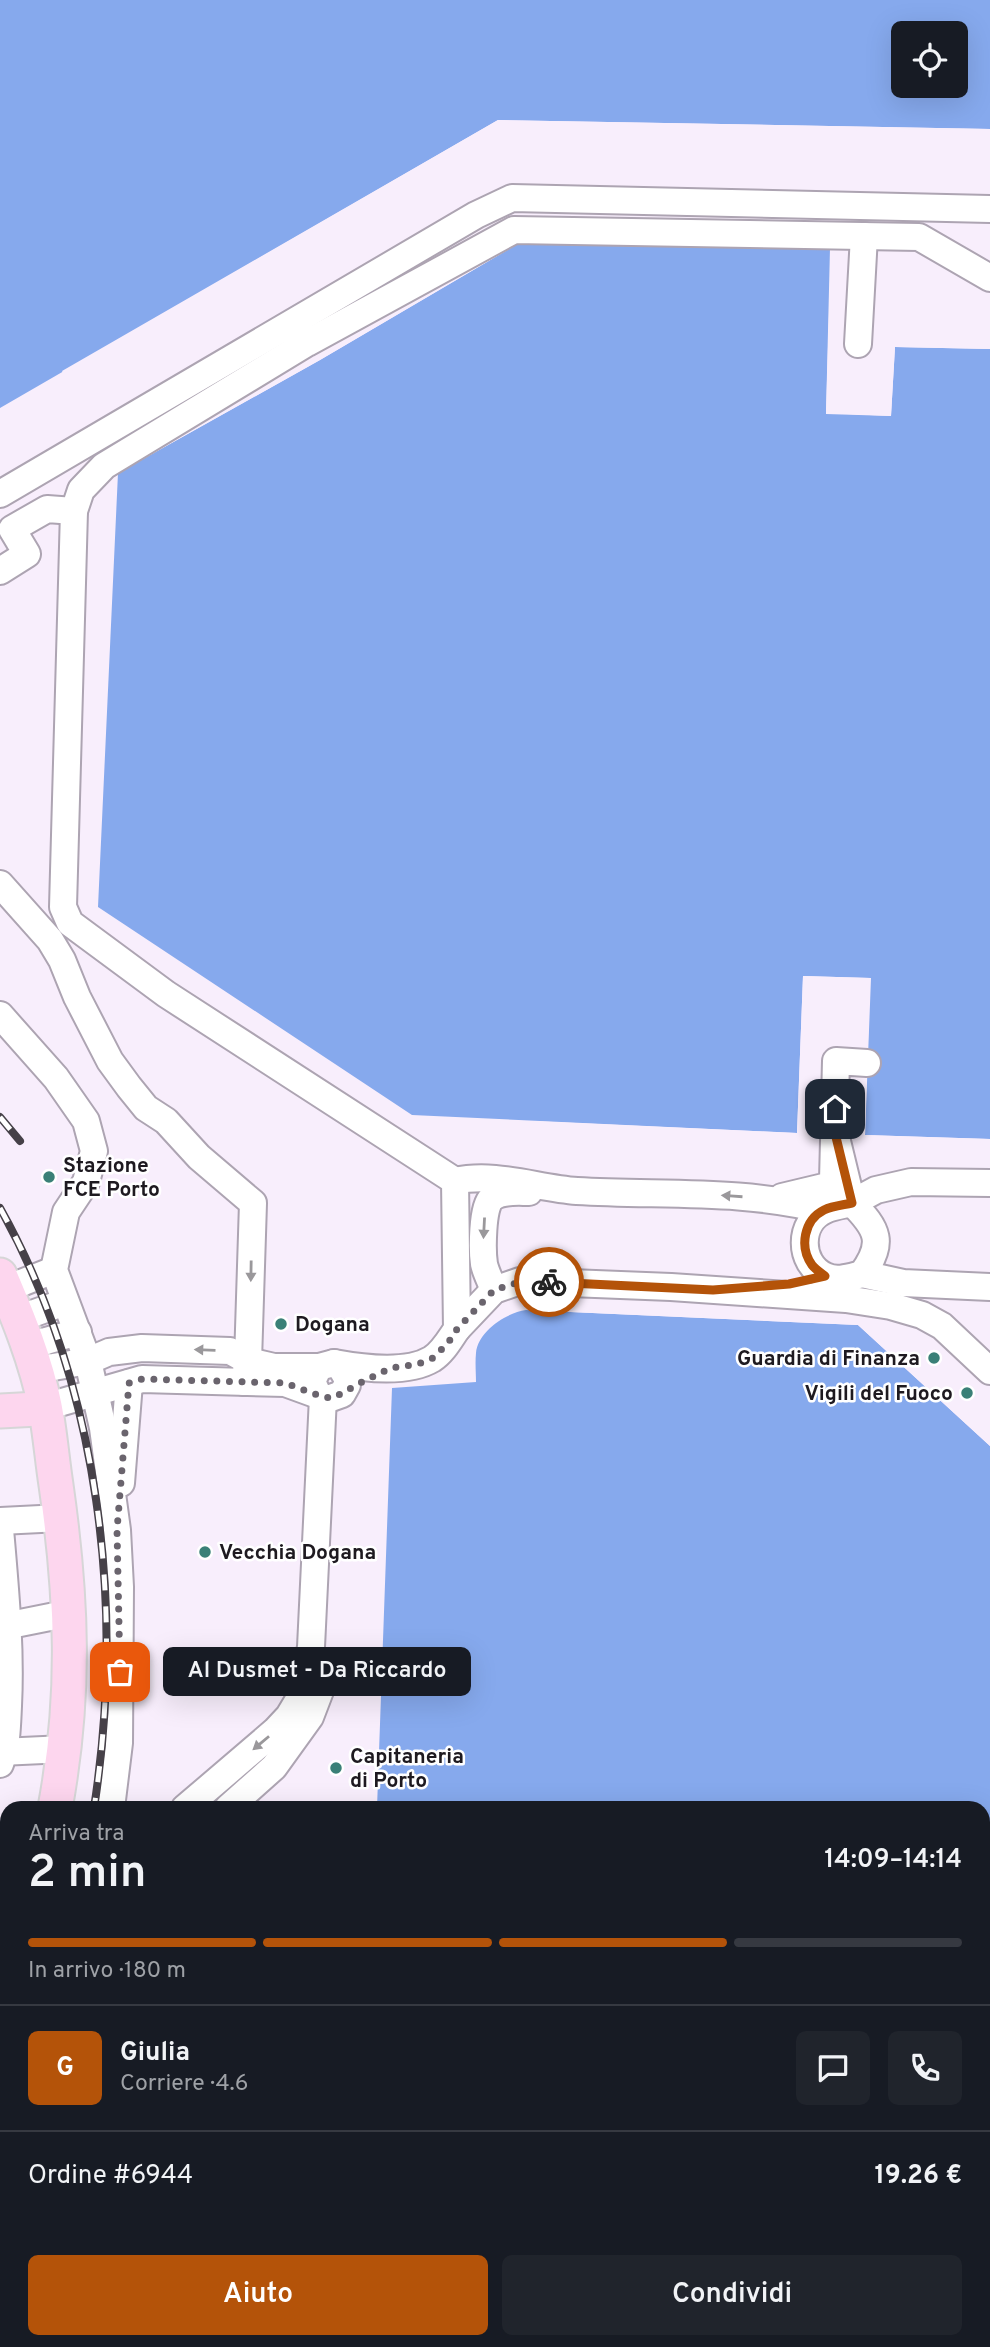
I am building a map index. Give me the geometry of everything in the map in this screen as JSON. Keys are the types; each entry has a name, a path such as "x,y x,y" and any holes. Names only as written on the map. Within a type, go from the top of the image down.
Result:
{"main road":[{"path":"15,1320 44,1418 61,1518 70,1613 71,1679 65,1749 56,1801"},
{"path":"15,1320 44,1418"},
{"path":"0,1411 44,1418"}],"street":[{"path":"0,494 476,215 512,198 990,209"},
{"path":"576,1191 475,1176 455,1181 166,994 70,923 63,907 74,511 81,490 104,466 307,343 514,230 919,237 990,278"},
{"path":"858,344 864,236"},
{"path":"0,571 27,554 12,529 47,509 74,511"},
{"path":"0,884 50,940 110,1061 129,1087 146,1108 166,1121 199,1157 253,1203 246,1371"},
{"path":"62,960 70,923"},
{"path":"0,1015 56,1078 86,1121 94,1151 86,1182 66,1212 54,1270 15,1320"},
{"path":"772,1199 828,1186 833,1180 836,1062 867,1063"},
{"path":"824,1210 811,1221 805,1235 805,1252 812,1266 825,1276 839,1280 867,1268 876,1251 877,1240 869,1220 852,1203 835,1133"},
{"path":"455,1181 457,1329"},
{"path":"874,1229 876,1216 885,1202 911,1181"},
{"path":"494,1290 484,1265 484,1225 486,1207 491,1199 504,1193 576,1191 704,1194 772,1199 824,1210 852,1203 876,1191 911,1181 990,1183"},
{"path":"867,1268 922,1315 942,1326 990,1371"},
{"path":"54,1270 88,1361 117,1530 120,1587 119,1743 112,1801"},
{"path":"713,1290 789,1284 825,1276"},
{"path":"44,1418 95,1391 142,1379 274,1367 326,1365 391,1368 418,1364 433,1358 494,1290 520,1282 846,1298 990,1287"},
{"path":"15,1320 65,1302"},
{"path":"15,1320 78,1332"},
{"path":"15,1320 88,1361"},
{"path":"88,1361 109,1352 142,1348 230,1351 246,1371 331,1395 391,1368"},
{"path":"326,1365 312,1381 331,1395"},
{"path":"117,1530 129,1383"},
{"path":"193,1801 275,1731 289,1716 303,1688 312,1647 331,1395"},
{"path":"236,1801 274,1767 310,1717 323,1684 329,1651 331,1395"},
{"path":"0,1521 61,1518"},
{"path":"0,1529 9,1693 2,1756 65,1749"},
{"path":"4,1627 70,1613"}],"water":[{"path":"0,0 990,0 990,129 498,120 0,408"},
{"path":"521,242 831,248 826,413 891,416 895,347 990,349 990,1139 865,1135 870,978 803,976 797,1133 412,1115 98,907 118,473 320,360"},
{"path":"526,1310 858,1325 990,1446 990,1801 377,1801 392,1388 476,1382 476,1353 482,1337 494,1324"}],"pier":[{"path":"498,120 990,129 990,133 499,123 64,375 62,371"},
{"path":"521,239 834,248 829,411 888,412 894,343 990,346 990,349 895,347 891,416 826,414 830,248 521,242 320,360 118,473 116,469 319,357"},
{"path":"803,976 871,978 865,1135 990,1139 990,1143 862,1137 867,981 806,979 799,1136 531,1124 531,1121 797,1133"},
{"path":"526,1307 859,1321 990,1441 990,1446 858,1325 526,1310"}],"railway":[{"path":"0,1117 20,1141"},
{"path":"0,1208 34,1277 61,1349 82,1424 96,1500 104,1577 106,1655 103,1732 95,1801"}],"way so far":[{"path":"120,1672 117,1530 129,1383 142,1379 285,1383 328,1399 333,1398 391,1368 418,1364 433,1358 494,1290 520,1282 549,1282"}],"place":[{"name":"Stazione FCE Porto","path":"49,1177"},
{"name":"Dogana","path":"281,1324"},
{"name":"Guardia di Finanza","path":"934,1358"},
{"name":"Vigili del Fuoco","path":"967,1393"},
{"name":"Vecchia Dogana","path":"205,1552"},
{"name":"Al Dusmet - Da Riccardo","path":"120,1672"},
{"name":"Capitaneria di Porto","path":"336,1768"}],"route":[{"path":"549,1282 713,1290 789,1284 825,1276 812,1266 805,1252 805,1235 811,1221 824,1210 852,1203 835,1133 835,1109"}]}
